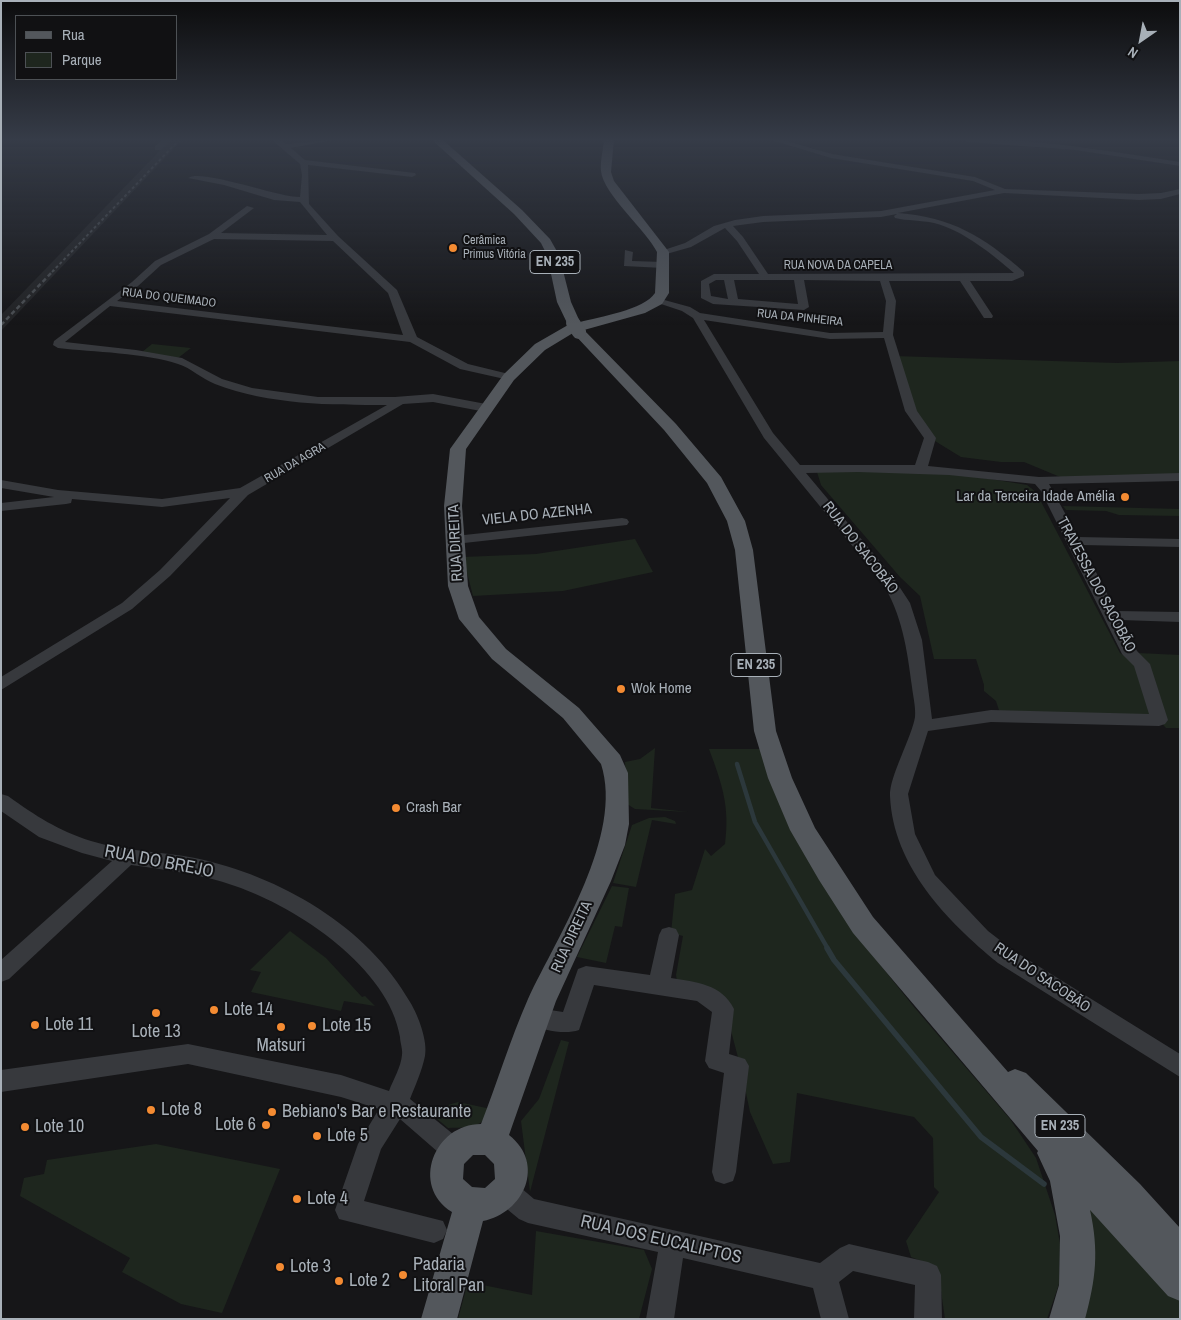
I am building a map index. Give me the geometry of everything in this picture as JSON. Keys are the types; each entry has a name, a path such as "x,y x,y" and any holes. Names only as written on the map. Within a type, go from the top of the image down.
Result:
{"main road":[{"name":"EN 235","path":"506,202 546,242 553,255 564,302 576,328 670,427 715,480 736,521 744,550 765,731 780,778 803,830 838,888 862,925 1012,1099 1180,1284"},
{"path":"623,202 663,259 664,283 662,293 656,301"},
{"name":"RUA DIREITA","path":"492,1141 536,1018 598,881 612,845 616,824 616,773 612,761 570,713 499,654 468,619 458,586 453,506 458,449 509,376 540,347 567,330 621,316 656,301"},
{"name":"EN 235","path":"932,1006 1052,1118 1128,1195 1180,1254"},
{"path":"1012,1099 1057,1158 1070,1191 1077,1231 1077,1285 1067,1319"},
{"path":"470,1141 492,1141 500,1146 512,1161 511,1176 504,1191 490,1201 471,1204 461,1200 447,1184 445,1174 447,1163 456,1151 470,1141"},
{"path":"439,1319 471,1204"}],"street":[{"path":"304,202 305,205 335,238 393,292 409,335 413,339 464,367 509,376"},
{"path":"628,252 627,264 663,259 717,228 726,225 763,220 881,214 947,202"},
{"path":"212,236 250,208"},
{"name":"RUA NOVA DA CAPELA","path":"734,302 713,301 706,298 704,283 714,277 884,279 1018,276 1021,274 1007,262 945,224 928,219 881,214"},
{"path":"726,225 740,239 766,278"},
{"name":"RUA DO QUEIMADO","path":"108,303 135,284 158,263 212,236 335,238"},
{"path":"728,277 734,302 804,307 799,278"},
{"path":"963,278 988,316"},
{"path":"884,279 891,301 888,335 911,410 930,438 920,471"},
{"name":"RUA DA PINHEIRA","path":"656,301 686,309 697,316 830,336 888,335"},
{"path":"108,303 58,343 58,345 136,353 182,361 218,381 251,391 318,401 395,401 433,398 486,408"},
{"name":"RUA DO QUEIMADO","path":"108,303 413,339"},
{"name":"RUA DO SACOBÃO","path":"697,316 708,338 768,435 888,580 902,604 914,640 923,691 924,716 899,794 905,834 928,880 981,937 1006,957 1180,1067"},
{"name":"RUA DA AGRA","path":"1,484 90,496 162,502 243,492 396,404 395,401"},
{"path":"798,469 838,467 920,471 1039,481 1065,478 1180,477"},
{"name":"RUA DA AGRA","path":"1,479 62,488 90,496"},
{"name":"TRAVESSA DO SACOBÃO","path":"920,726 991,716 1159,720 1142,664 1130,654 1046,490 1039,481"},
{"path":"1,685 127,606 166,573 243,492"},
{"name":"RUA DA AGRA","path":"1,507 90,496"},
{"name":"VIELA DO AZENHA","path":"455,540 622,522"},
{"path":"1072,541 1180,543"},
{"path":"1110,615 1180,617"},
{"name":"RUA DO BREJO","path":"1,801 46,832 89,848 127,857 196,866 236,879 325,923 348,941 390,987 408,1019 414,1055 396,1104"},
{"path":"1,973 116,870 127,857"},
{"path":"659,987 669,936"},
{"path":"536,1018 571,1023 586,975 604,976 659,987 701,992 715,1000 723,1009 717,1061 737,1066 724,1172"},
{"path":"1,1081 188,1054 341,1086 396,1104 408,1111 456,1151"},
{"path":"396,1104 370,1144 348,1210 434,1230"},
{"name":"RUA DOS EUCALIPTOS","path":"504,1191 528,1210 824,1276"},
{"path":"660,1319 673,1242"},
{"path":"836,1319 824,1276 849,1257 928,1275 928,1319"}],"shaded area":[{"path":"111,202 124,202 1,331 1,315"}],"green space":[{"path":"152,344 191,348 178,358 142,352"},
{"path":"894,356 1117,363 1180,361 1180,477 1065,479 1024,462 1001,462 961,457 930,438 920,425"},
{"path":"839,467 960,474 1027,485 1036,492 1120,653 1135,662 1152,718 1000,713 996,701 984,691 976,659 934,659 920,596 900,577 821,485 817,472"},
{"path":"1063,506 1180,509 1180,516 1119,515 1106,511 1066,510"},
{"path":"635,539 653,572 563,591 473,596 463,557 536,554"},
{"path":"1138,653 1180,655 1180,728 1166,728 1159,720"},
{"path":"655,748 651,808 688,812 635,809 627,804 625,762 640,759"},
{"path":"709,749 762,749 870,952 914,1007 1010,1119 1036,1158 1055,1215 1060,1244 1059,1284 1047,1319 945,1319 938,1270 932,1265 911,1257 906,1241 939,1192 934,1187 933,1138 914,1117 797,1093 790,1162 773,1164 750,1112 722,996 677,981 676,975 683,936 671,933 675,894 692,890 705,849 711,856 725,844 726,806 718,773"},
{"path":"665,817 675,821 676,824 652,820 636,887 613,883 632,825 649,818"},
{"path":"612,886 629,888 622,927 615,926 606,963 577,957"},
{"path":"290,931 326,958 362,997 365,996 375,1006 344,1001 341,1011 251,992 261,972 250,970"},
{"path":"561,1040 569,1042 530,1192 521,1121 539,1099"},
{"path":"458,1102 491,1109 479,1124 468,1127 448,1128 436,1118 448,1105"},
{"path":"156,1144 280,1169 222,1313 181,1304 122,1272 130,1258 20,1196 24,1178 44,1174 47,1160"},
{"path":"1080,1179 1180,1293 1180,1319 1085,1319"},
{"path":"536,1231 644,1250 652,1269 639,1319 458,1319 468,1282 532,1295"}],"waterway":[{"path":"737,764 755,822 828,949"},
{"path":"827,948 834,960 981,1137 1044,1184"}],"railway":[{"path":"52,272 120,202"},
{"path":"1,325 54,270"}],"place":[{"name":"Cerâmica Primus Vitória","path":"453,248"},
{"name":"Lar da Terceira Idade Amélia","path":"1125,497"},
{"name":"Wok Home","path":"621,689"},
{"name":"Crash Bar","path":"396,808"},
{"name":"Lote 14","path":"214,1010"},
{"name":"Lote 13","path":"156,1013"},
{"name":"Lote 11","path":"35,1025"},
{"name":"Lote 15","path":"312,1026"},
{"name":"Matsuri","path":"281,1027"},
{"name":"Lote 8","path":"151,1110"},
{"name":"Bebiano's Bar e Restaurante","path":"272,1112"},
{"name":"Lote 6","path":"266,1125"},
{"name":"Lote 10","path":"25,1127"},
{"name":"Lote 5","path":"317,1136"},
{"name":"Lote 4","path":"297,1199"},
{"name":"Lote 3","path":"280,1267"},
{"name":"Padaria Litoral Pan","path":"403,1275"},
{"name":"Lote 2","path":"339,1281"}]}
